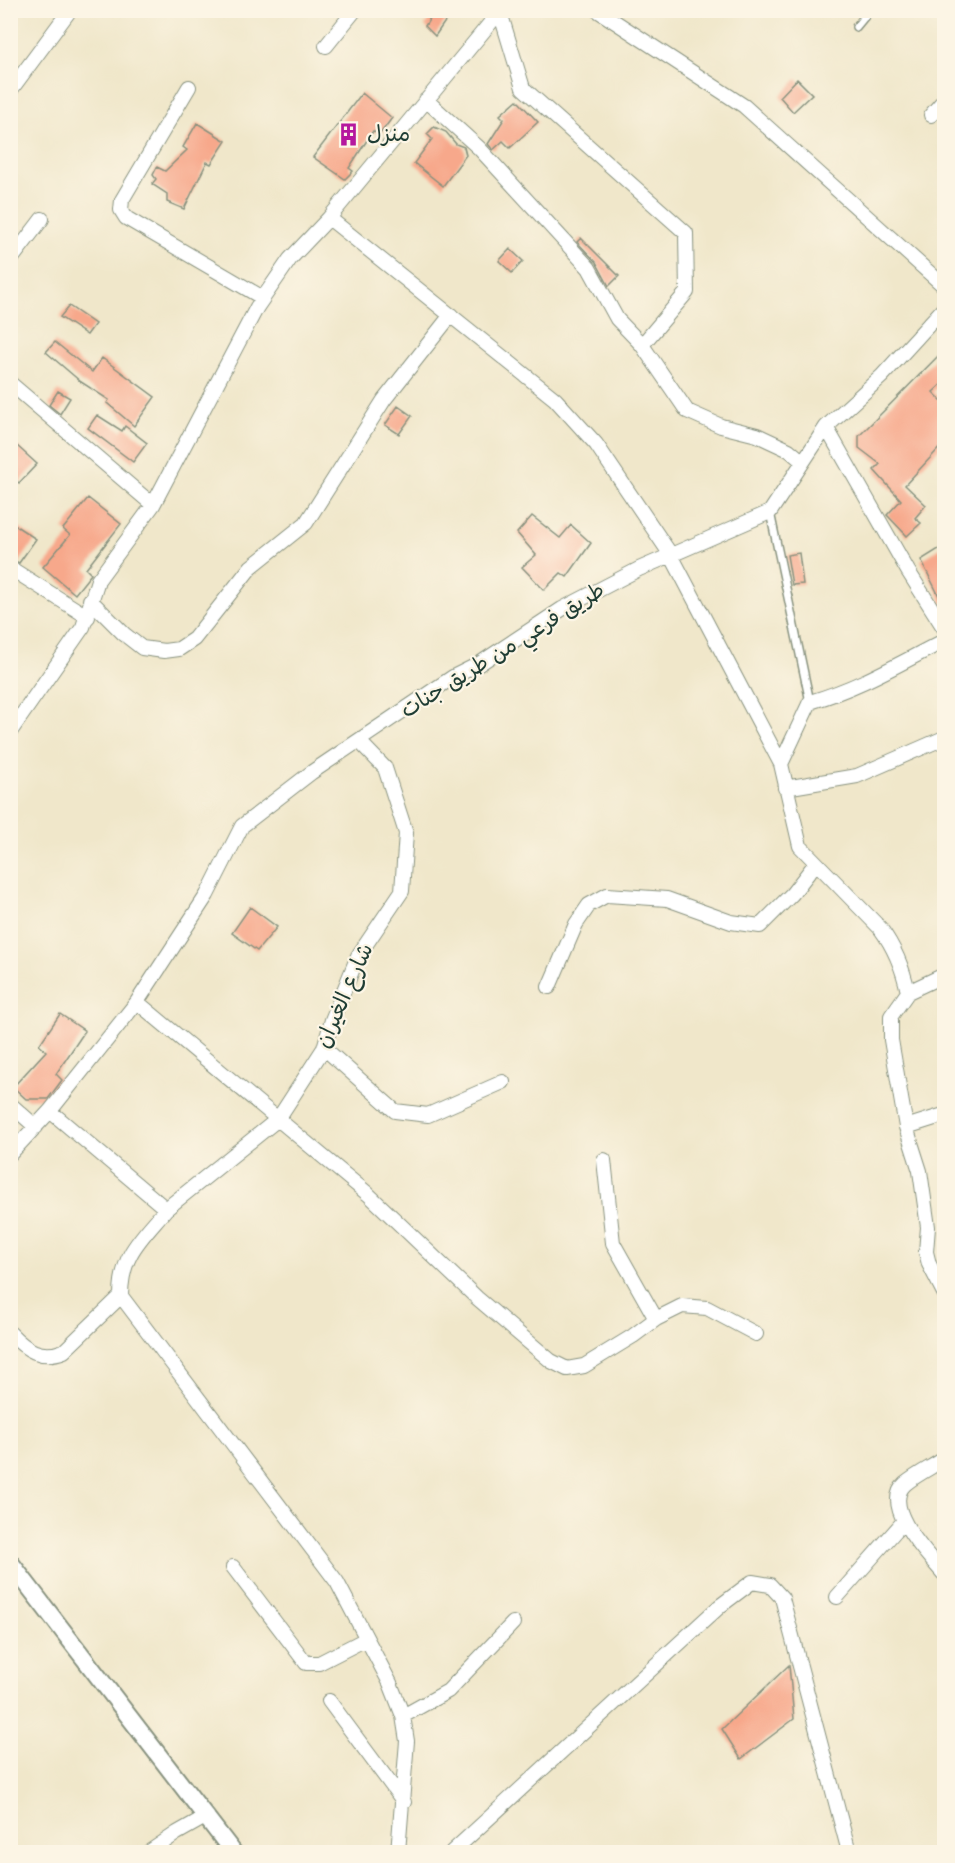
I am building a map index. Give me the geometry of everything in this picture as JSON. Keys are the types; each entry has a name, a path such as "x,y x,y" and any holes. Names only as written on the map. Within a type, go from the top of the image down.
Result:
{"street":[{"path":"10,91 70,10"},
{"path":"326,46 355,10"},
{"path":"597,10 744,106 945,286"},
{"path":"10,732 88,617 90,600 107,565 153,505 184,441 263,298 290,259 329,218 501,11"},
{"path":"501,11 523,88 686,234 687,292 642,345"},
{"path":"189,87 122,200 121,210 126,218 263,298"},
{"path":"426,100 479,148 589,268 617,319 642,345 687,411 721,426 757,435 789,450 802,461"},
{"path":"931,115 945,100"},
{"path":"329,218 555,399 596,444 671,555 781,764 800,846 861,906 891,943 903,971 908,992"},
{"path":"10,261 42,219"},
{"path":"770,512 826,427 882,376 945,308"},
{"path":"90,600 124,634 142,648 164,651 179,649 194,639 251,567 306,523 378,409 451,315"},
{"path":"10,382 153,505"},
{"path":"826,427 908,572 945,628"},
{"name":"طريق فرعي من طريق جنات","path":"10,1154 50,1111 137,1002 207,895 242,826 312,772 453,677 480,664 562,609 671,555 770,512"},
{"path":"10,568 88,617"},
{"path":"781,764 810,702 845,692 890,672 945,641"},
{"path":"785,788 857,776 945,738"},
{"name":"شارع الغيران","path":"121,1296 121,1275 129,1253 166,1209 278,1119 324,1048 332,1020 358,956 402,891 406,833 386,768 359,741"},
{"path":"549,987 576,924 589,905 607,895 667,899 731,922 760,926 792,894 816,863"},
{"path":"945,975 908,992 891,1016 891,1040 906,1127 920,1171 928,1227 926,1252 928,1264 945,1293"},
{"path":"137,1002 368,1194 477,1298 551,1361 567,1369 584,1366 656,1319 682,1306 707,1308 756,1334"},
{"path":"324,1048 395,1111 428,1114 503,1082"},
{"path":"10,1104 36,1127"},
{"path":"50,1111 166,1209"},
{"path":"906,1127 945,1115"},
{"path":"604,1160 613,1244 656,1319"},
{"path":"10,1333 37,1354 51,1356 64,1351 121,1296 336,1582 390,1683 403,1716 407,1741 404,1802 398,1852"},
{"path":"945,1459 905,1485 900,1492 900,1511 904,1521 945,1574"},
{"path":"837,1597 904,1521"},
{"path":"10,1562 233,1852"},
{"path":"233,1567 306,1663 320,1663 366,1639"},
{"path":"452,1852 720,1606 752,1582 770,1585 782,1598 849,1852"},
{"path":"403,1716 448,1691 513,1623"},
{"path":"329,1701 404,1802"},
{"path":"149,1852 207,1816"}],"lane":[{"path":"856,27 870,10"},
{"path":"770,512 810,702"}],"building":[{"path":"424,10 453,10 435,36 425,26 430,18"},
{"path":"797,79 812,94 793,112 780,97"},
{"name":"منزل","path":"362,93 392,118 380,134 373,131 349,168 353,171 345,179 313,157"},
{"path":"517,100 538,122 510,148 503,141 493,150 488,144 504,119 500,115"},
{"path":"197,123 226,141 211,164 207,162 184,209 167,202 167,194 152,184 156,179 153,175 157,167 165,171 187,150 183,147"},
{"name":"منزل","path":"434,127 446,132 456,144 464,147 466,155 443,186 414,163 432,139 427,134"},
{"path":"581,238 619,276 609,286 596,262 577,242"},
{"path":"510,249 523,261 512,273 499,261"},
{"path":"69,306 95,324 87,335 60,317"},
{"path":"55,342 92,372 102,358 155,397 134,426 107,403 109,400 81,382 46,352"},
{"path":"945,349 945,381 933,392 945,404 945,442 905,485 926,505 915,518 921,523 907,536 887,515 901,500 874,470 880,464 859,448 859,436"},
{"path":"58,391 70,398 60,414 49,405"},
{"path":"398,406 412,416 399,434 385,425"},
{"path":"97,415 122,431 125,426 147,443 133,462 88,428"},
{"path":"16,445 37,464 19,483 10,476 10,451"},
{"path":"88,498 121,524 86,569 91,574 75,594 43,567 70,535 63,529"},
{"path":"532,516 560,538 571,525 591,543 567,577 561,573 544,590 522,567 536,555 517,533"},
{"path":"10,522 36,539 19,563 10,559"},
{"path":"945,545 945,608 921,560"},
{"path":"799,553 803,584 792,585 787,555"},
{"path":"250,907 277,927 257,951 232,933"},
{"path":"60,1014 85,1031 56,1074 62,1080 48,1099 26,1099 13,1087 46,1051 39,1045"},
{"path":"789,1665 794,1719 741,1759 722,1729"}],"place":[{"name":"منزل","path":"349,135"}]}
